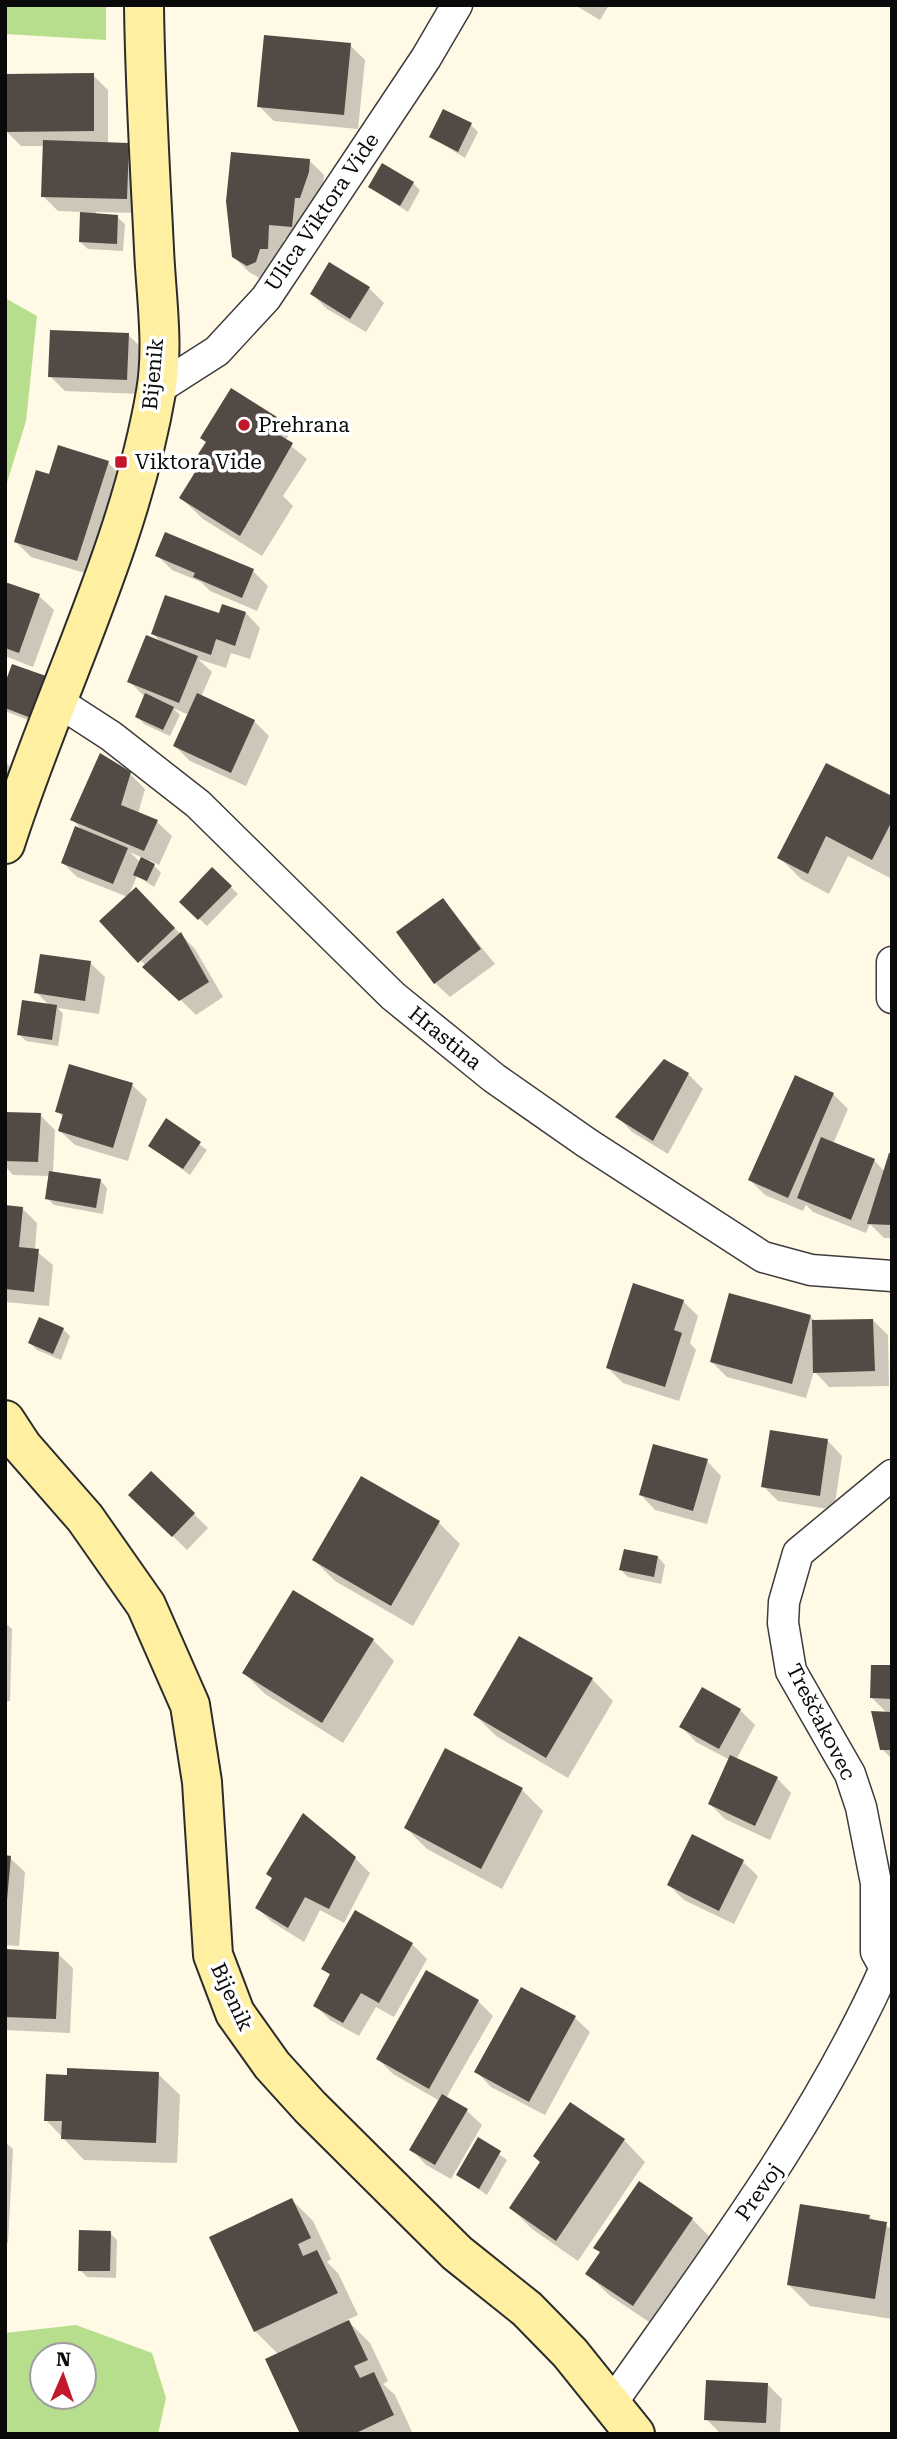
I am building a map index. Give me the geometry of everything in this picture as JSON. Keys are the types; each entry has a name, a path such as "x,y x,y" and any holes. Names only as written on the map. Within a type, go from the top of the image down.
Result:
{"main road":[{"name":"Bijenik","path":"5,844 117,536 156,390 158,307 144,5"},
{"name":"Bijenik","path":"5,1420 22,1446 85,1518 146,1605 190,1705 202,1782 211,1944 221,1984 235,2013 272,2065 310,2107 457,2253 527,2309 570,2353 635,2434"}],"street":[{"name":"Ulica Viktora Vide","path":"156,390 217,351 265,298 426,58 457,5"},
{"name":"Hrastina","path":"57,701 111,736 198,804 393,996 494,1078 587,1143 763,1257 811,1270 892,1276"},
{"path":"892,962 892,998"},
{"name":"Treščakovec","path":"890,1966 877,1952 876,1883 861,1807 850,1774 791,1671 783,1623 784,1602 798,1553 892,1475"},
{"name":"Prevoj","path":"612,2403 788,2150 890,1966"}],"green space":[{"path":"5,5 106,5 106,40 5,34"},
{"path":"5,298 37,316 26,421 5,489"},
{"path":"76,2325 152,2353 166,2398 158,2434 5,2434 5,2333"}],"building":[{"path":"264,35 351,43 344,115 257,107"},
{"path":"94,73 94,131 5,132 5,74"},
{"path":"443,109 472,123 458,152 429,137"},
{"path":"43,140 129,143 127,199 41,197"},
{"path":"231,152 310,159 309,172 300,198 295,198 292,227 269,225 268,249 260,249 256,262 247,266 232,257 226,201"},
{"path":"382,163 414,182 400,206 368,187"},
{"path":"80,212 118,215 117,244 79,242"},
{"path":"329,262 370,287 350,319 310,294"},
{"path":"50,330 129,333 127,380 48,377"},
{"path":"231,388 277,417 269,429 293,443 240,536 179,498 197,469 191,465 206,442 200,438"},
{"path":"58,445 109,461 77,561 14,542 36,470 49,474"},
{"path":"165,532 254,569 242,598 193,577 195,573 155,556"},
{"path":"5,582 40,594 19,653 5,648"},
{"path":"165,595 219,613 222,604 246,612 235,646 216,639 211,655 151,634"},
{"path":"146,635 198,656 179,703 127,682"},
{"path":"12,664 46,676 31,718 5,708 5,683"},
{"path":"145,693 174,707 163,730 135,717"},
{"path":"197,693 255,720 231,773 173,746"},
{"path":"100,753 131,772 121,805 158,820 144,851 70,820"},
{"path":"826,763 892,796 892,821 872,860 826,836 808,874 777,858"},
{"path":"75,826 128,848 113,884 61,863"},
{"path":"141,857 155,864 147,881 133,875"},
{"path":"212,867 232,886 198,920 179,902"},
{"path":"136,887 175,928 138,963 99,921"},
{"path":"443,898 481,949 434,984 396,932"},
{"path":"181,932 209,982 179,1001 142,967"},
{"path":"40,954 91,961 85,1001 34,993"},
{"path":"22,1000 57,1005 52,1040 17,1035"},
{"path":"664,1059 689,1073 653,1141 615,1117"},
{"path":"69,1064 133,1083 113,1148 58,1131 63,1114 55,1112"},
{"path":"795,1075 834,1093 788,1198 748,1180"},
{"path":"5,1112 41,1113 38,1162 5,1161"},
{"path":"166,1118 201,1142 183,1169 148,1146"},
{"path":"821,1137 875,1159 851,1220 797,1198"},
{"path":"889,1153 892,1153 892,1225 867,1224"},
{"path":"49,1171 101,1179 96,1208 45,1199"},
{"path":"5,1205 23,1207 19,1247 39,1249 34,1292 5,1289"},
{"path":"633,1283 684,1300 674,1330 682,1333 665,1387 606,1368"},
{"path":"729,1293 811,1315 792,1384 710,1362"},
{"path":"39,1317 64,1328 53,1354 28,1343"},
{"path":"873,1319 875,1371 813,1373 812,1320"},
{"path":"770,1430 828,1439 820,1496 761,1487"},
{"path":"653,1444 708,1459 693,1511 639,1495"},
{"path":"151,1471 195,1513 172,1537 128,1495"},
{"path":"361,1476 440,1521 391,1606 312,1560"},
{"path":"624,1549 658,1556 654,1577 619,1570"},
{"path":"293,1590 374,1639 322,1723 242,1673"},
{"path":"519,1636 593,1678 546,1758 473,1715"},
{"path":"871,1665 892,1665 892,1699 870,1698"},
{"path":"702,1687 741,1709 719,1749 679,1727"},
{"path":"871,1711 892,1712 892,1750 880,1750"},
{"path":"445,1748 523,1788 481,1869 404,1828"},
{"path":"730,1755 778,1777 755,1826 708,1804"},
{"path":"303,1813 356,1857 329,1909 305,1897 288,1928 255,1908 272,1878 266,1874"},
{"path":"692,1834 744,1860 719,1911 667,1885"},
{"path":"5,1855 11,1856 7,1900 5,1900"},
{"path":"355,1910 413,1943 379,2003 361,1993 343,2023 313,2006 330,1974 321,1969"},
{"path":"5,1949 59,1952 56,2019 5,2017"},
{"path":"426,1970 479,2000 429,2089 376,2059"},
{"path":"521,1987 576,2016 529,2102 474,2072"},
{"path":"67,2068 159,2072 156,2143 61,2139 62,2121 44,2121 46,2074 67,2075"},
{"path":"442,2094 468,2109 435,2165 409,2150"},
{"path":"570,2102 625,2139 556,2241 509,2208 540,2162 533,2156"},
{"path":"478,2137 501,2151 479,2189 456,2175"},
{"path":"639,2181 693,2218 633,2306 585,2274 600,2252 593,2248"},
{"path":"292,2198 311,2238 298,2244 303,2256 317,2250 338,2293 254,2332 209,2237"},
{"path":"800,2204 870,2215 869,2219 887,2222 875,2299 787,2285"},
{"path":"79,2230 111,2231 110,2271 78,2271"},
{"path":"349,2320 368,2360 354,2366 360,2378 374,2372 394,2415 354,2434 300,2434 265,2359"},
{"path":"706,2380 768,2383 766,2423 704,2420"}],"place":[{"name":"Prehrana","path":"244,425"},
{"name":"Viktora Vide","path":"121,462"}]}
